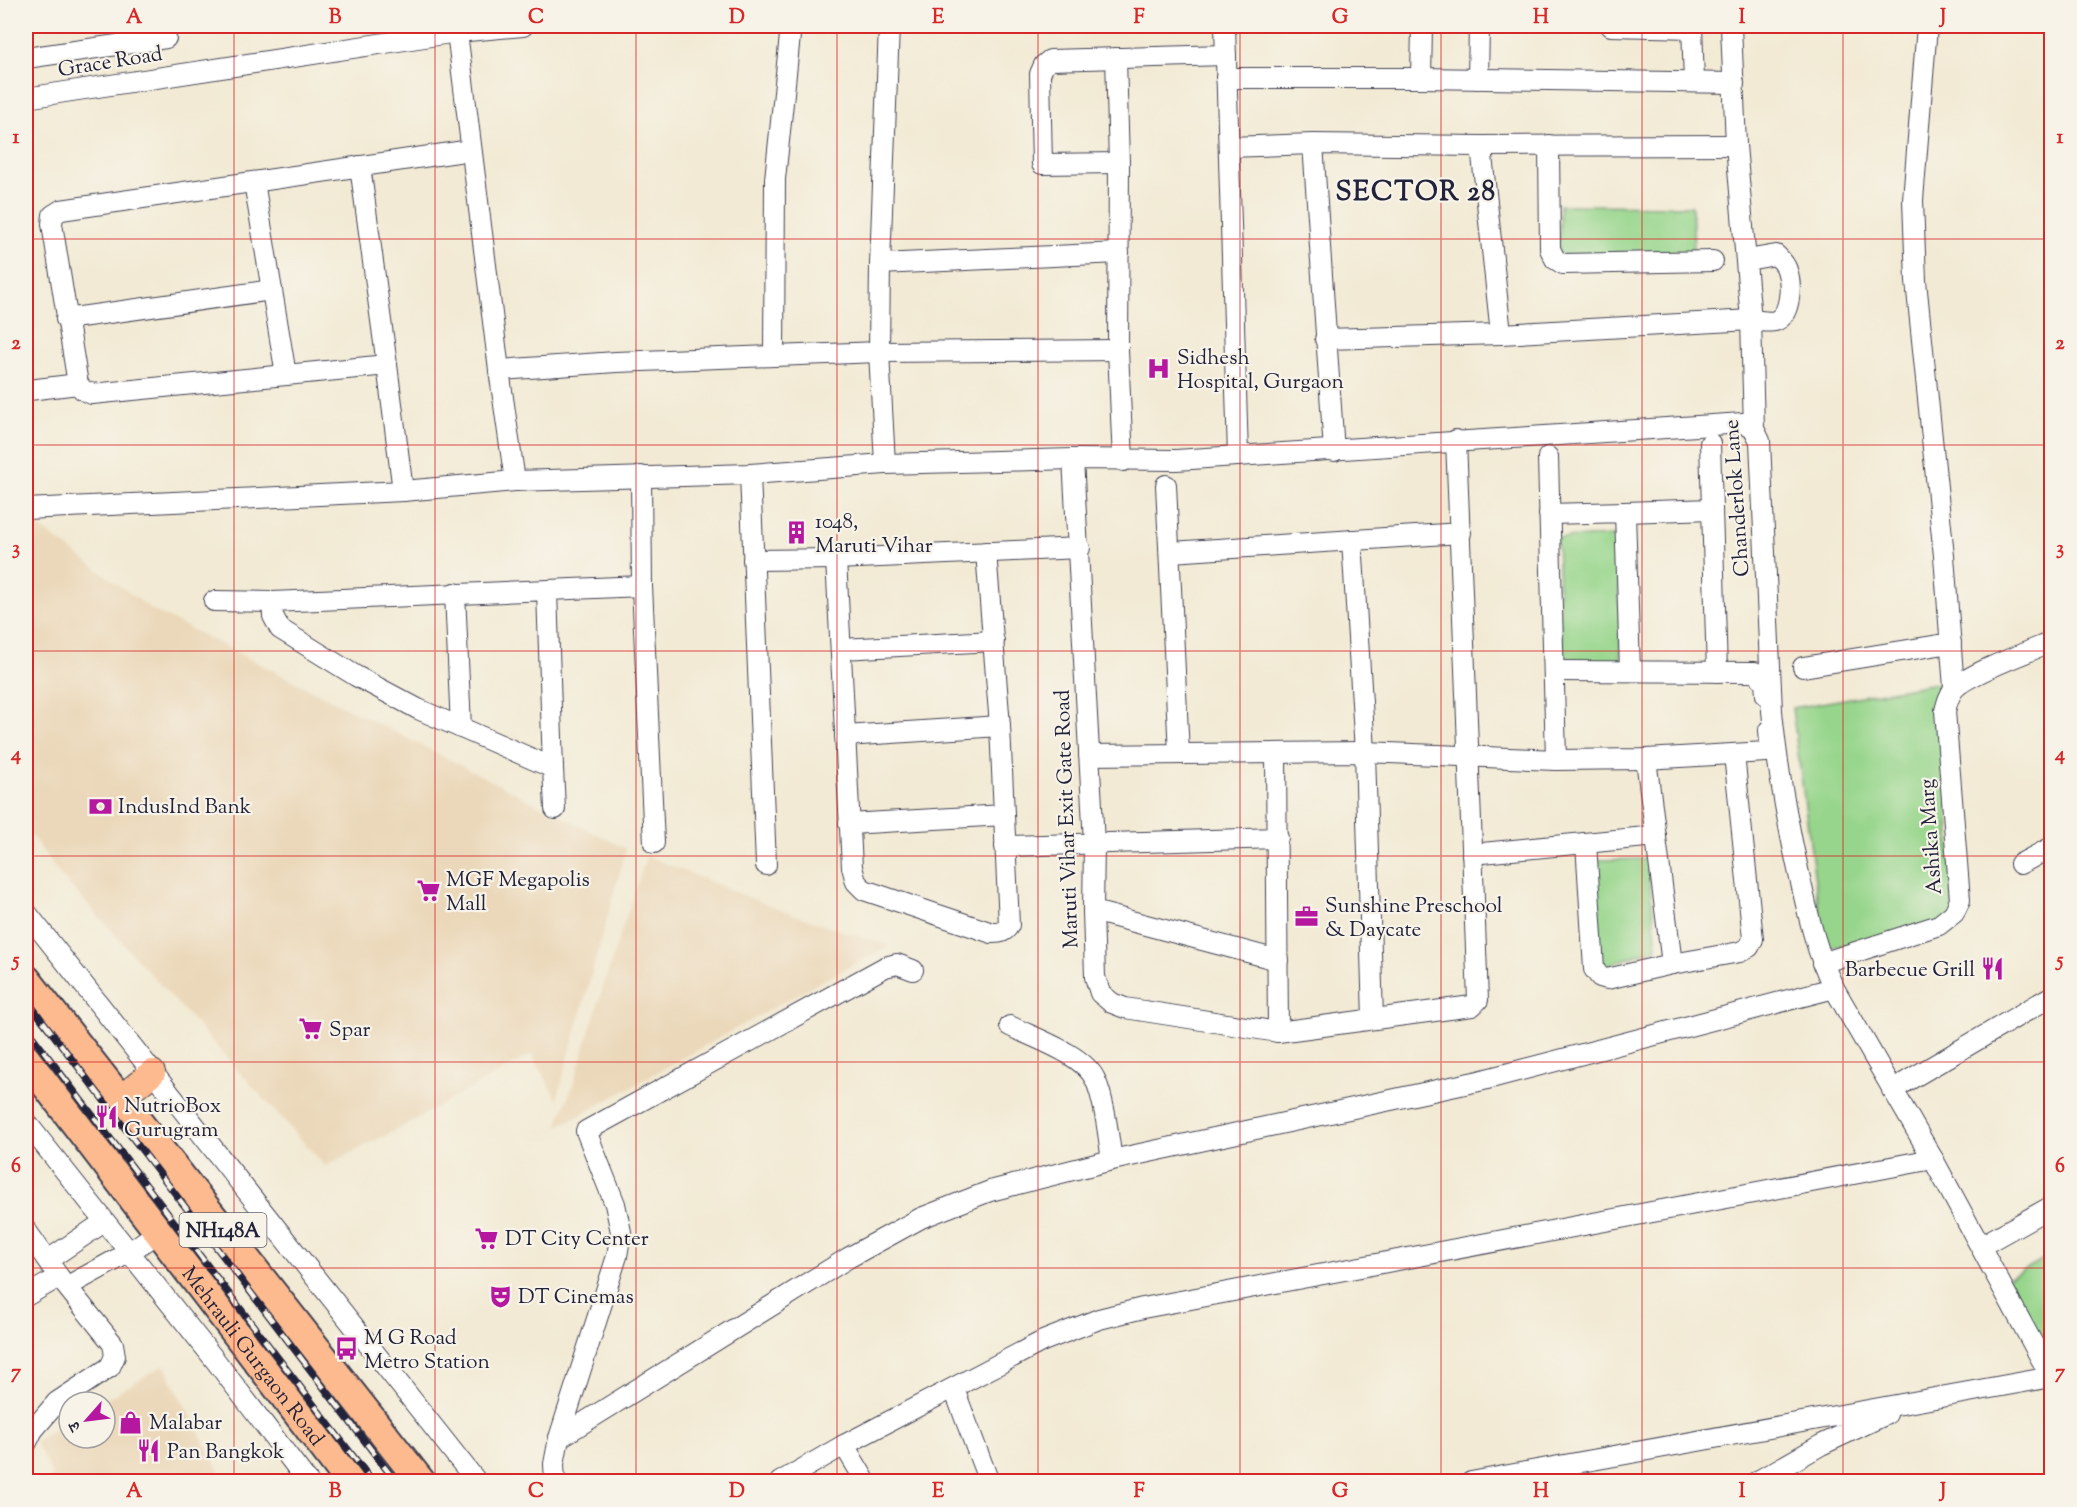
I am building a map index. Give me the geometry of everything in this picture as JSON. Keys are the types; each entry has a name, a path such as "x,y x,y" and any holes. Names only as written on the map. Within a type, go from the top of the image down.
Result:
{"highway":[{"name":"NH148A","path":"26,979 421,1482"},
{"name":"Mehrauli Gurgaon Road","path":"26,1059 350,1482"}],"main road":[{"path":"120,1099 152,1073"}],"street":[{"path":"26,58 166,38 164,26"},
{"name":"Grace Road","path":"26,98 457,32 523,26"},
{"path":"774,356 776,179 791,26"},
{"path":"885,464 879,352 879,264 889,26"},
{"path":"1225,26 1238,456"},
{"path":"1421,78 1422,26"},
{"path":"1478,79 1479,26"},
{"path":"1611,26 1692,27 1694,82"},
{"name":"Chanderlok Lane","path":"1731,26 1736,144 1751,320 1754,429 1760,441 1769,664 1776,751 1793,849 1810,924 1822,963 1834,988 1933,1159 2051,1378"},
{"path":"1927,26 1912,200 1916,281 1943,544 1954,688 1973,677 2052,642"},
{"path":"457,32 515,481"},
{"path":"1119,163 1042,164 1040,74 1044,65 1050,60 1226,56"},
{"path":"1116,58 1119,163 1118,350 1123,461"},
{"path":"1227,78 1421,78 1734,83"},
{"path":"1228,147 1313,144 1481,146 1736,144"},
{"path":"1313,144 1334,451"},
{"path":"1481,146 1501,334"},
{"path":"1549,146 1550,249 1555,260 1563,264 1713,261"},
{"path":"387,365 92,394 83,390 78,384 52,224 45,216 61,210 471,150"},
{"path":"360,166 404,491"},
{"path":"254,182 286,375"},
{"path":"879,264 1119,253"},
{"path":"1325,339 1501,334 1751,320 1773,322 1782,317 1788,307 1788,273 1784,262 1776,255 1747,260"},
{"path":"66,319 272,290"},
{"path":"499,370 616,362 879,352 1118,350"},
{"path":"29,390 78,384"},
{"path":"26,509 404,491 515,481 750,474 885,464 1073,459 1123,461 1238,456 1743,423 1754,429"},
{"path":"1456,440 1472,854 1656,836"},
{"path":"1710,443 1717,672"},
{"path":"1548,457 1556,760"},
{"name":"Maruti Vihar Exit Gate Road","path":"1073,459 1080,548 1094,843 1095,977 1100,993 1112,1003 1125,1008 1278,1032 1476,1004 1478,1000 1472,854"},
{"path":"750,474 766,865"},
{"path":"641,476 642,586 654,843"},
{"path":"1166,486 1179,754"},
{"path":"1549,514 1712,509"},
{"path":"1625,512 1630,671"},
{"path":"1171,552 1461,533"},
{"path":"1352,540 1365,752 1373,1019"},
{"path":"753,560 836,559 1080,548"},
{"path":"836,559 849,824 852,867 856,882 864,890 992,933 999,933 1006,930 1009,925 1000,726 986,552"},
{"path":"214,601 272,602 642,586"},
{"path":"548,591 555,809"},
{"path":"455,593 461,728"},
{"path":"272,602 273,616 280,629 356,676 418,709 553,768"},
{"path":"842,649 994,641"},
{"path":"1803,667 1951,643"},
{"path":"1089,755 1365,752 1556,760 1646,759 1766,752 1770,743 1765,681 1755,672 1554,671"},
{"name":"Ashika Marg","path":"1822,963 1939,925 1953,914 1960,900 1945,711 1954,688"},
{"path":"845,736 1000,726"},
{"path":"1275,753 1278,838 1278,1032"},
{"path":"1586,843 1594,969 1600,977 1607,979 1740,952 1749,946 1753,939 1734,754"},
{"path":"1646,759 1672,964"},
{"path":"849,824 1004,815"},
{"path":"1005,846 1278,838"},
{"path":"2020,864 2052,847"},
{"path":"1093,911 1278,960"},
{"path":"26,912 477,1482"},
{"path":"555,1482 554,1464 559,1438 617,1256 621,1232 615,1204 586,1131 885,967 897,964 913,970"},
{"path":"559,1438 848,1258 921,1218 990,1191 1112,1160 1479,1081 1834,988"},
{"path":"1892,1090 2052,996"},
{"path":"1010,1026 1074,1057 1087,1067 1098,1089 1112,1160"},
{"path":"26,1122 215,1360 308,1482"},
{"path":"780,1482 844,1445 1044,1341 1099,1319 1143,1308 1933,1159"},
{"path":"1981,1246 2052,1206"},
{"path":"48,1260 104,1222"},
{"path":"26,1230 113,1344 114,1356 110,1367 57,1402 33,1430 26,1444"},
{"path":"26,1296 128,1253 158,1232"},
{"path":"1472,1482 2051,1378"},
{"path":"954,1389 989,1482"},
{"path":"1756,1482 1821,1445 1911,1402"},
{"path":"844,1445 866,1482"}],"shaded area":[{"path":"26,517 151,609 626,849 557,1099 532,1054 406,1125 325,1166 58,872 26,828"},
{"path":"647,856 760,902 889,946 557,1126 573,1085"},
{"path":"164,1365 224,1481 44,1481 53,1476 35,1441 57,1428 57,1450 117,1450 117,1393"}],"green space":[{"path":"1560,205 1692,206 1694,251 1559,255"},
{"path":"1617,536 1621,667 1562,667 1557,538"},
{"path":"1943,682 1954,931 1824,948 1792,708"},
{"path":"1647,859 1657,948 1601,968 1591,860"},
{"path":"2051,1255 2051,1364 2006,1279"}],"railway":[{"path":"26,999 396,1482"},
{"path":"26,1028 373,1482"}],"place":[{"name":"Sidhesh Hospital, Gurgaon","path":"1159,369"},
{"name":"1048, Maruti Vihar","path":"797,533"},
{"name":"IndusInd Bank","path":"100,806"},
{"name":"MGF Megapolis Mall","path":"428,891"},
{"name":"Sunshine Preschool & Daycate","path":"1307,917"},
{"name":"Barbecue Grill","path":"1993,969"},
{"name":"Spar","path":"311,1029"},
{"name":"NutrioBox Gurugram","path":"106,1117"},
{"name":"DT City Center","path":"487,1238"},
{"name":"DT Cinemas","path":"500,1296"},
{"name":"M G Road Metro Station","path":"346,1349"},
{"name":"Malabar","path":"131,1422"},
{"name":"Pan Bangkok","path":"149,1451"}],"district":[{"name":"SECTOR 28","path":"1416,191"}]}
